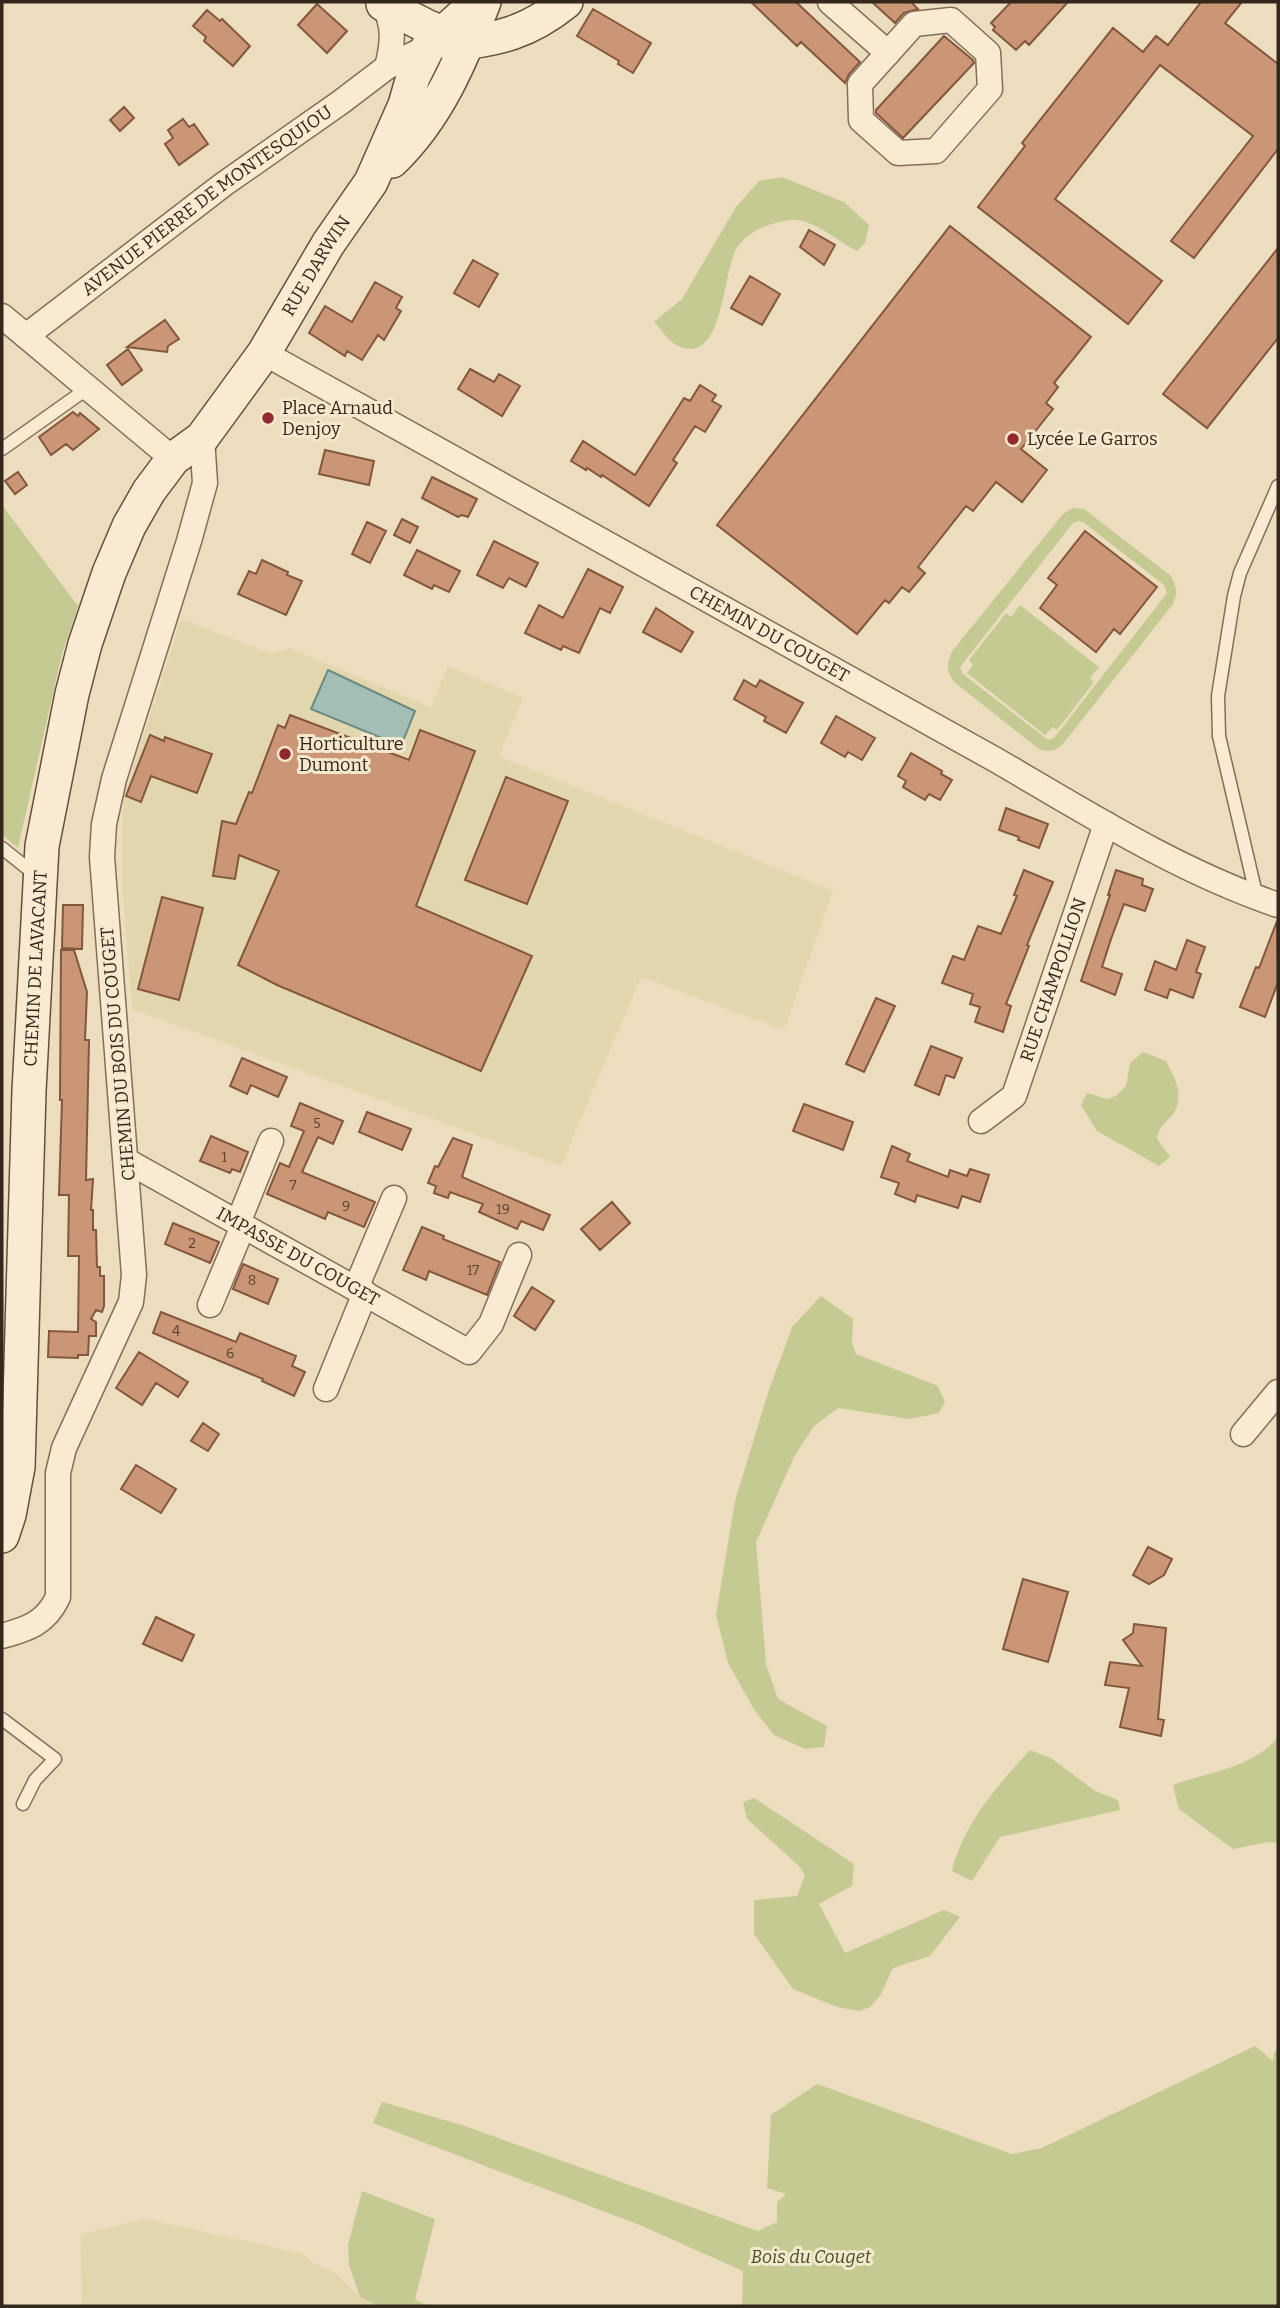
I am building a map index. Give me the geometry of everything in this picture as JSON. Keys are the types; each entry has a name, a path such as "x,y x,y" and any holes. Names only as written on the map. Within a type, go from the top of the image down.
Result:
{"street":[{"name":"AVENUE PIERRE DE MONTESQUIOU","path":"26,336 224,184 387,67 446,31 477,2"},
{"path":"446,31 484,2"},
{"path":"390,3 415,37 446,31 519,32 548,17 566,2"},
{"path":"830,2 888,53"},
{"path":"390,3 446,31"},
{"path":"387,67 392,45 390,3"},
{"path":"951,20 988,53 990,89 936,151 898,153 861,120 860,84 888,53 914,24 951,20"},
{"name":"RUE DARWIN","path":"264,353 328,244 371,182 405,105 413,78 446,31"},
{"path":"2,316 173,459"},
{"path":"202,438 264,353"},
{"name":"CHEMIN DU COUGET","path":"264,353 996,760 1106,824 1200,874 1268,901"},
{"name":"CHEMIN DE LAVACANT","path":"2,1536 18,1467 29,1091 42,846 72,694 85,644 109,573 129,526 149,491 173,459 202,438"},
{"name":"CHEMIN DU BOIS DU COUGET","path":"2,1636 39,1623 51,1611 58,1597 58,1473 64,1448 131,1302 134,1275 102,858 104,824 114,779 205,483 202,438"},
{"name":"RUE CHAMPOLLION","path":"981,1121 1014,1096 1106,824"},
{"path":"210,1305 271,1141"},
{"name":"IMPASSE DU COUGET","path":"127,1161 469,1352 491,1324 519,1255"},
{"path":"327,1389 394,1198"},
{"path":"1243,1434 1278,1392"}],"lane":[{"path":"2,449 88,388"},
{"path":"1268,901 1219,736 1218,696 1240,573 1278,486"},
{"path":"2,848 40,879"},
{"path":"2,1719 55,1759 35,1780 23,1804"}],"shaded area":[{"path":"181,619 272,654 289,648 431,707 448,666 523,698 499,756 833,891 784,1030 641,977 561,1166 132,1009 122,884 123,800"},
{"path":"146,2219 301,2253 315,2264 334,2272 360,2297 378,2306 82,2306 80,2234"}],"green space":[{"path":"782,177 844,202 869,225 865,243 857,251 819,228 797,220 778,222 748,235 733,257 720,313 705,343 693,349 677,345 654,322 682,299 736,207 759,181"},
{"path":"2,505 78,606 62,654 18,848 2,835"},
{"path":"1072,508 1084,509 1171,576 1176,593 1173,604 1063,744 1049,751 1039,749 954,682 948,667 953,650 1063,514","holes":["1083,522 1164,585 1167,593 1054,738 1048,740 963,674 960,667 1073,523"]},
{"path":"1020,605 1099,667 1090,678 1094,682 1057,730 1053,727 1045,735 967,673 973,665 969,660 1006,613 1011,617"},
{"path":"1143,1052 1166,1061 1175,1079 1179,1098 1175,1111 1158,1133 1157,1139 1170,1157 1159,1166 1097,1131 1081,1105 1087,1093 1107,1099 1116,1096 1126,1086 1130,1063"},
{"path":"821,1296 853,1319 852,1344 856,1354 938,1386 945,1402 939,1413 910,1419 838,1408 814,1426 795,1455 756,1542 766,1664 778,1699 827,1726 824,1747 805,1749 774,1735 755,1711 728,1663 716,1615 735,1501 768,1393 792,1327"},
{"path":"1278,1737 1278,1843 1268,1842 1233,1849 1179,1809 1173,1785 1243,1762 1256,1756"},
{"path":"1030,1750 1051,1758 1095,1791 1118,1800 1120,1810 1000,1837 972,1881 952,1871 964,1837 973,1821 994,1791"},
{"path":"754,1798 854,1864 852,1886 819,1904 845,1953 944,1910 960,1917 930,1956 893,1968 880,1996 870,2007 859,2011 837,2007 793,1989 754,1934 754,1900 797,1896 805,1876 800,1867 747,1819 743,1802"},
{"name":"Bois du Couget","path":"1255,2046 1273,2061 1274,2052 1278,2048 1278,2306 742,2306 743,2271 642,2226 373,2123 382,2102 465,2126 758,2231 777,2222 777,2202 786,2194 767,2188 771,2115 817,2084 1012,2154 1042,2148"},
{"path":"362,2191 435,2219 415,2300 428,2306 378,2306 360,2297 349,2265 348,2245"}],"water":[{"path":"328,670 415,711 401,746 311,709"}],"building":[{"path":"751,2 796,2 860,62 845,83 801,42 797,46"},
{"path":"872,2 911,2 918,9 904,13 895,23"},
{"path":"1011,2 1068,2 1029,45 1025,41 1016,50 993,30 995,27 991,23"},
{"path":"1201,2 1242,2 1225,23 1278,64 1278,149 1194,258 1171,241 1253,136 1160,65 1055,199 1162,281 1128,324 978,207 1025,146 1022,143 1113,28 1143,52 1156,36 1168,45"},
{"path":"317,4 347,31 327,53 298,25"},
{"path":"593,9 651,43 633,73 618,64 619,61 577,36"},
{"path":"207,10 220,21 222,19 250,46 233,66 204,41 206,37 193,26"},
{"path":"944,36 974,63 903,138 876,110"},
{"path":"124,107 134,118 120,131 110,120"},
{"path":"183,119 189,127 194,124 208,144 179,165 165,144 173,138 168,130"},
{"path":"950,226 1091,337 1054,383 1058,387 1046,403 1053,409 1021,449 1047,470 1022,502 996,482 973,511 966,506 918,567 925,573 909,592 902,587 889,603 885,600 857,634 717,525"},
{"path":"809,230 835,245 824,265 800,247"},
{"path":"1278,248 1278,338 1207,428 1163,394"},
{"path":"473,260 498,274 479,307 454,293"},
{"path":"750,276 780,294 762,325 731,308"},
{"path":"375,282 402,297 396,308 401,311 384,340 378,335 362,360 347,351 345,356 309,333 325,306 352,322"},
{"path":"165,320 179,339 168,346 167,352 127,347"},
{"path":"128,349 142,370 122,385 107,365"},
{"path":"470,369 494,382 499,374 520,386 502,416 458,389"},
{"path":"700,385 716,395 712,401 721,406 705,432 695,426 673,460 677,463 649,506 602,475 601,477 571,461 583,441 635,475 684,398 690,401"},
{"path":"73,412 78,416 80,413 99,429 73,450 66,444 51,455 39,437"},
{"path":"325,450 374,461 369,485 319,474"},
{"path":"18,472 27,485 15,494 5,481"},
{"path":"432,477 477,499 468,517 458,517 422,498"},
{"path":"402,519 418,527 410,543 394,535"},
{"path":"367,522 386,531 370,563 352,554"},
{"path":"1085,531 1157,587 1120,634 1114,629 1096,652 1040,608 1057,585 1048,578"},
{"path":"494,541 538,563 526,587 509,578 503,588 477,575"},
{"path":"417,550 460,571 449,592 434,585 432,589 404,575"},
{"path":"262,560 302,581 286,615 238,594 249,571 256,574"},
{"path":"588,569 623,587 610,613 600,608 579,653 563,646 561,650 525,633 539,605 563,618"},
{"path":"656,608 693,632 681,652 643,632"},
{"path":"744,680 756,687 760,680 803,703 786,733 764,721 766,717 734,699"},
{"path":"290,715 409,760 420,730 475,751 416,906 532,956 481,1071 277,985 238,965 279,871 239,855 235,879 213,876 222,821 236,824 249,792 252,793 278,725 285,728"},
{"path":"836,716 875,738 862,760 848,752 845,757 821,743"},
{"path":"150,735 164,741 165,737 212,754 197,793 151,776 141,802 126,796"},
{"path":"911,753 952,780 940,800 929,794 925,800 903,787 906,781 898,776"},
{"path":"506,777 568,801 527,904 465,880"},
{"path":"1006,808 1048,824 1039,848 999,830"},
{"path":"1024,870 1053,882 1006,1004 1011,1006 1003,1032 975,1022 980,1007 970,1004 973,994 942,983 953,956 964,960 978,926 1001,934 1017,896 1014,895"},
{"path":"1116,870 1143,879 1142,885 1153,889 1145,911 1124,904 1111,939 1102,967 1122,974 1115,995 1081,981"},
{"path":"162,897 203,908 179,1000 138,989"},
{"path":"63,905 83,905 82,949 62,948"},
{"path":"1277,921 1278,982 1265,1017 1240,1007"},
{"path":"1187,940 1205,947 1196,972 1201,974 1193,998 1170,989 1167,998 1145,990 1155,961 1176,970"},
{"path":"61,950 74,950 87,992 85,1040 89,1040 86,1180 93,1179 91,1210 93,1230 96,1230 97,1267 100,1267 100,1276 104,1276 104,1306 102,1312 96,1310 91,1319 96,1322 96,1336 89,1336 88,1355 78,1355 78,1358 48,1357 49,1331 78,1332 79,1256 68,1256 69,1195 59,1195 62,1100"},
{"path":"876,998 895,1006 864,1072 846,1064"},
{"path":"931,1046 962,1058 954,1078 946,1075 939,1095 915,1085"},
{"path":"242,1058 287,1077 278,1097 251,1085 247,1094 230,1086"},
{"path":"300,1103 343,1121 333,1144 318,1137 302,1172 375,1202 364,1227 328,1212 325,1219 267,1194 280,1163 289,1167 304,1131 291,1126"},
{"path":"804,1104 853,1122 843,1150 793,1131"},
{"path":"367,1112 411,1129 402,1150 359,1132"},
{"path":"211,1136 248,1152 240,1172 232,1169 230,1173 200,1161"},
{"path":"453,1138 472,1145 462,1177 550,1215 543,1230 521,1221 517,1229 479,1212 483,1204 450,1192 448,1198 434,1193 436,1186 428,1183 435,1166 438,1167"},
{"path":"892,1146 910,1154 907,1161 948,1177 950,1170 967,1176 970,1169 989,1175 980,1202 962,1196 958,1208 917,1195 915,1202 895,1194 899,1183 881,1177"},
{"path":"612,1202 630,1223 600,1250 581,1229"},
{"path":"173,1223 219,1242 210,1263 165,1244"},
{"path":"422,1227 444,1236 443,1239 500,1262 487,1295 429,1271 426,1280 403,1270"},
{"path":"243,1264 278,1279 268,1304 233,1289"},
{"path":"532,1287 554,1301 535,1330 514,1316"},
{"path":"161,1312 236,1342 240,1333 296,1356 292,1366 305,1372 294,1396 262,1381 263,1379 153,1333"},
{"path":"139,1352 188,1382 178,1397 156,1383 142,1405 116,1388"},
{"path":"203,1423 219,1434 208,1451 191,1441"},
{"path":"136,1465 176,1489 161,1513 121,1489"},
{"path":"1148,1547 1172,1559 1164,1575 1149,1584 1133,1575"},
{"path":"1023,1579 1068,1592 1048,1662 1003,1649"},
{"path":"156,1617 194,1635 182,1661 143,1644"},
{"path":"1134,1624 1166,1628 1158,1719 1164,1720 1161,1736 1120,1727 1129,1688 1105,1685 1110,1662 1142,1666 1123,1640 1133,1633"}],"place":[{"name":"Place Arnaud Denjoy","path":"268,418"},
{"name":"Lycée Le Garros","path":"1013,439"},
{"name":"Horticulture Dumont","path":"285,754"}]}
